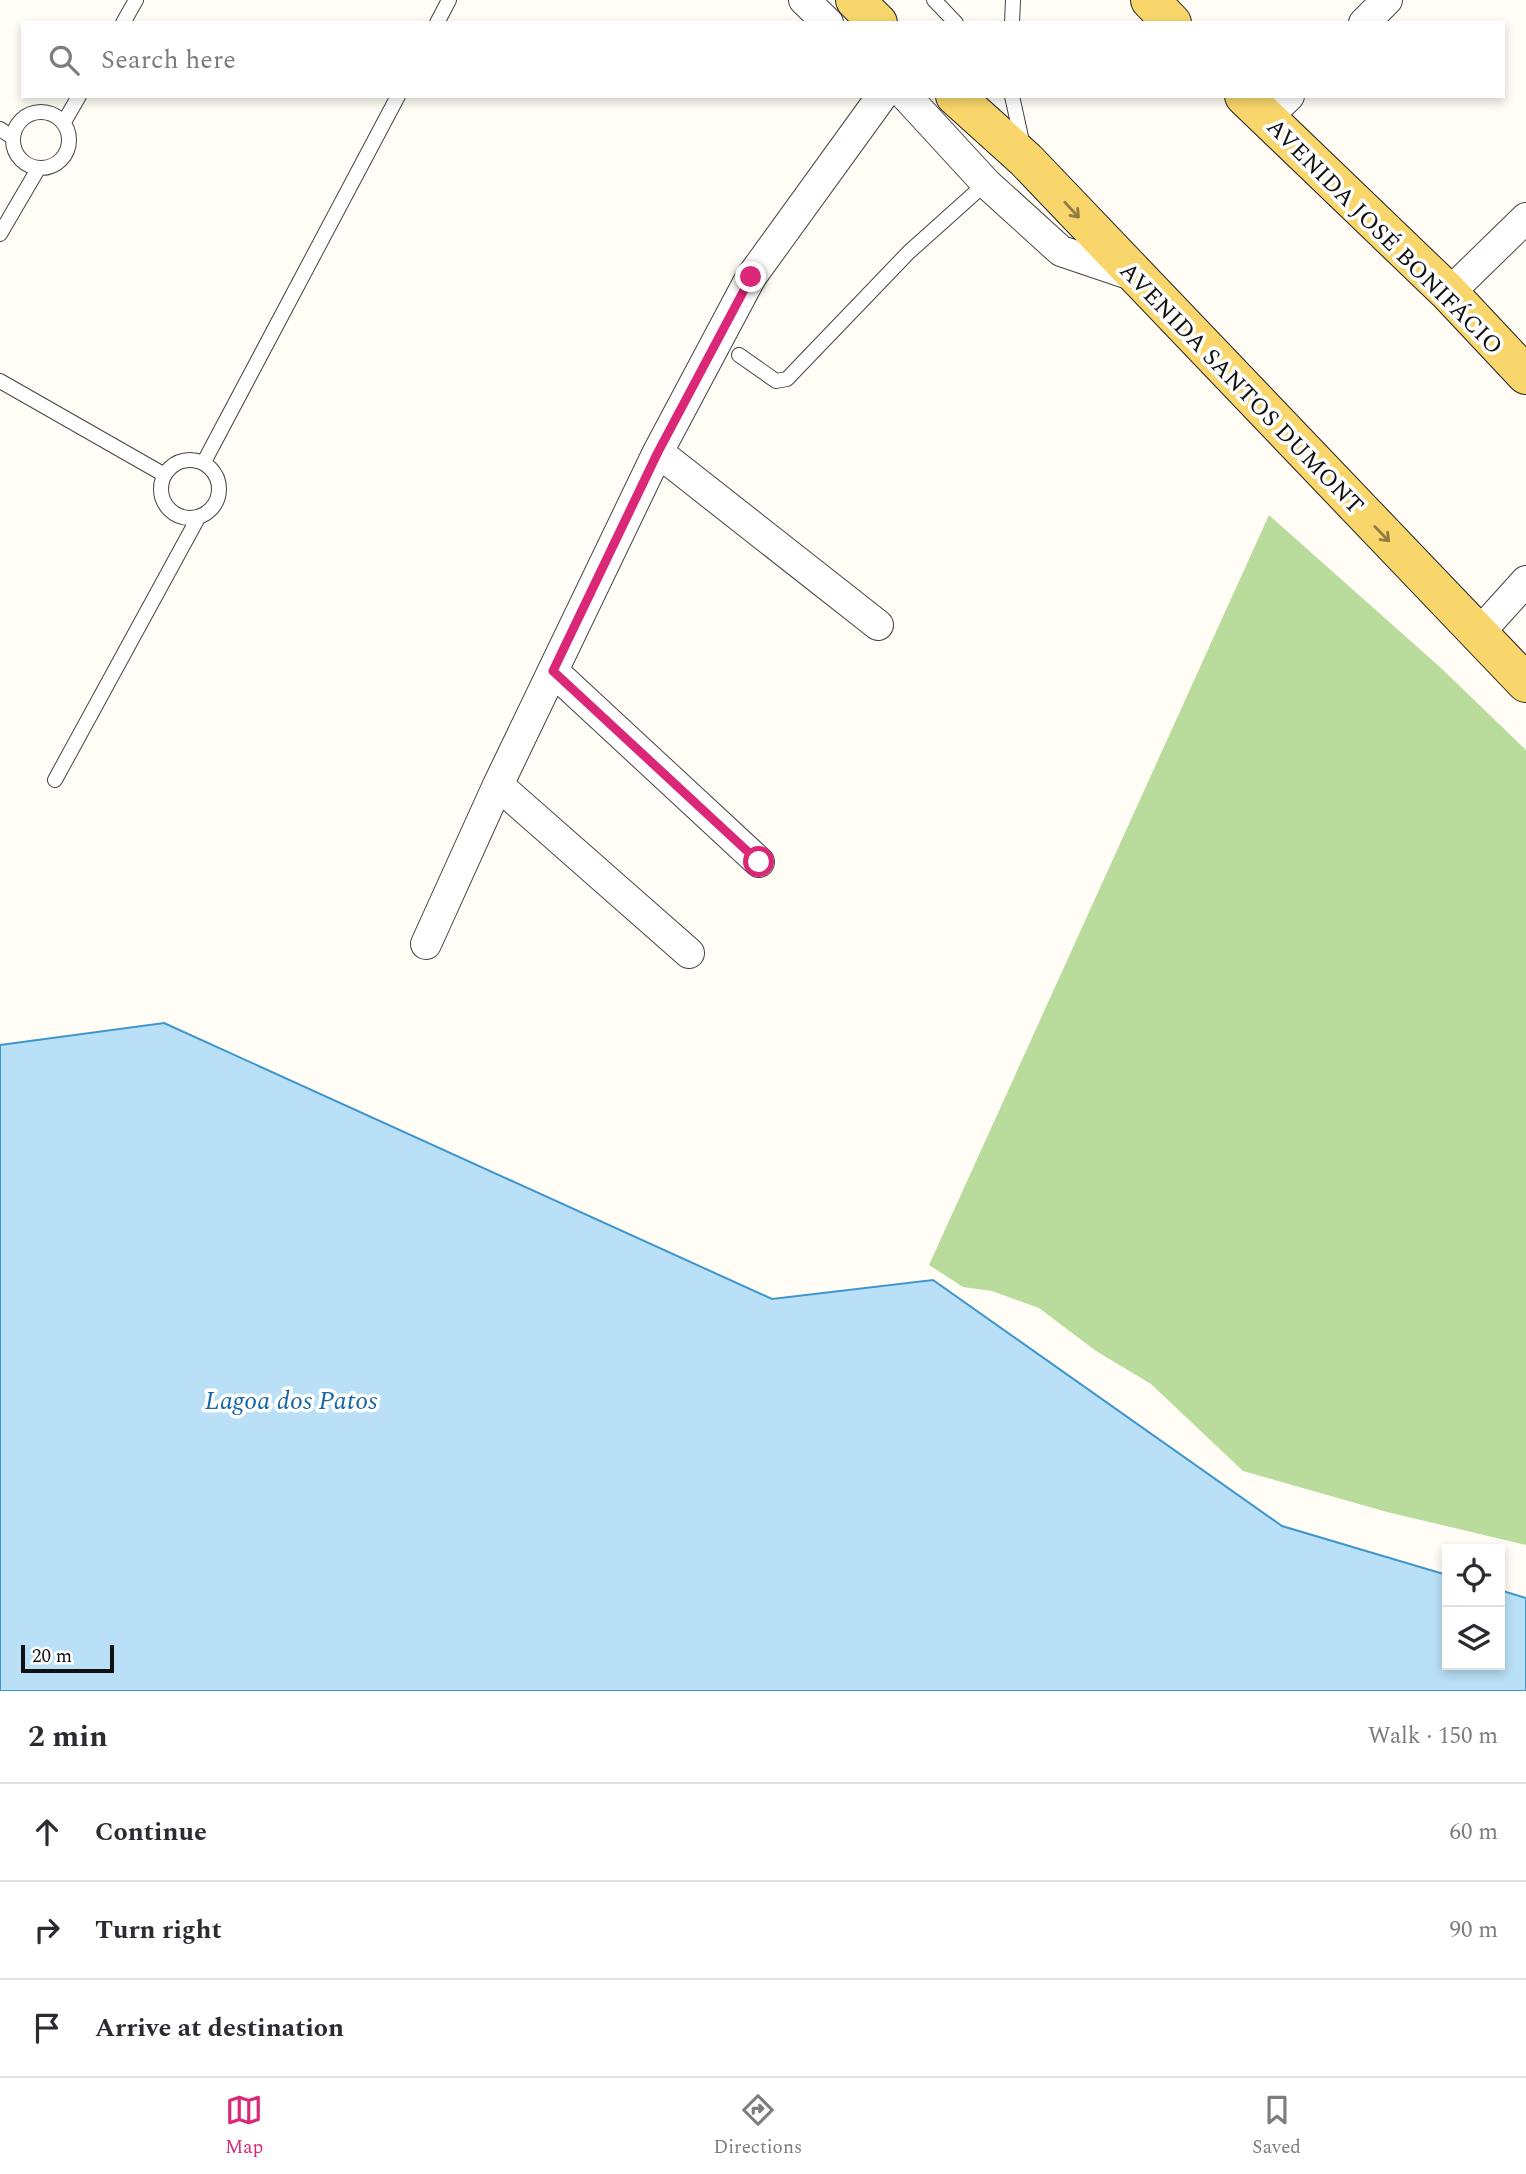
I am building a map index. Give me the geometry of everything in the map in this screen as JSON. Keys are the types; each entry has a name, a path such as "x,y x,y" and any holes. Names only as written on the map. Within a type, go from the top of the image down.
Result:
{"main road":[{"path":"855,0 876,21"},
{"path":"1150,0 1170,21"},
{"name":"AVENIDA SANTOS DUMONT","path":"957,98 1026,160 1132,275 1526,682"},
{"name":"AVENIDA JOSÉ BONIFÁCIO","path":"1266,104 1526,375"}],"street":[{"path":"804,0 826,21"},
{"path":"1366,21 1387,0"},
{"path":"426,944 498,785 658,452 751,277 881,98"},
{"path":"908,98 986,183 1061,251 1132,275"},
{"path":"1449,293 1526,218"},
{"path":"658,452 878,625"},
{"path":"1479,633 1526,581"},
{"path":"553,671 759,862"},
{"path":"498,785 689,953"}],"lane":[{"path":"124,21 136,0"},
{"path":"438,21 449,0"},
{"path":"934,0 954,21"},
{"path":"1012,21 1013,0"},
{"path":"64,122 78,98"},
{"path":"204,462 397,98"},
{"path":"1012,98 1026,160"},
{"path":"44,111 64,122 71,144 60,163 38,169 18,159 6,133 23,117 44,111"},
{"path":"0,234 38,169"},
{"path":"739,355 776,381 787,379 908,252 986,183"},
{"path":"0,380 163,474"},
{"path":"55,780 198,518 216,504 219,480 204,462 181,459 163,474 160,497 175,515 198,518"}],"green space":[{"path":"1269,515 1441,668 1526,750 1526,1545 1387,1512 1243,1471 1151,1384 1096,1351 1039,1308 992,1291 963,1287 929,1265"}],"water":[{"name":"Lagoa dos Patos","path":"164,1023 772,1299 933,1280 1282,1526 1442,1574 1442,1670 1505,1670 1505,1592 1526,1598 1526,1691 0,1691 0,1045"}],"route":[{"path":"751,277 658,452 553,671 759,862"}]}
